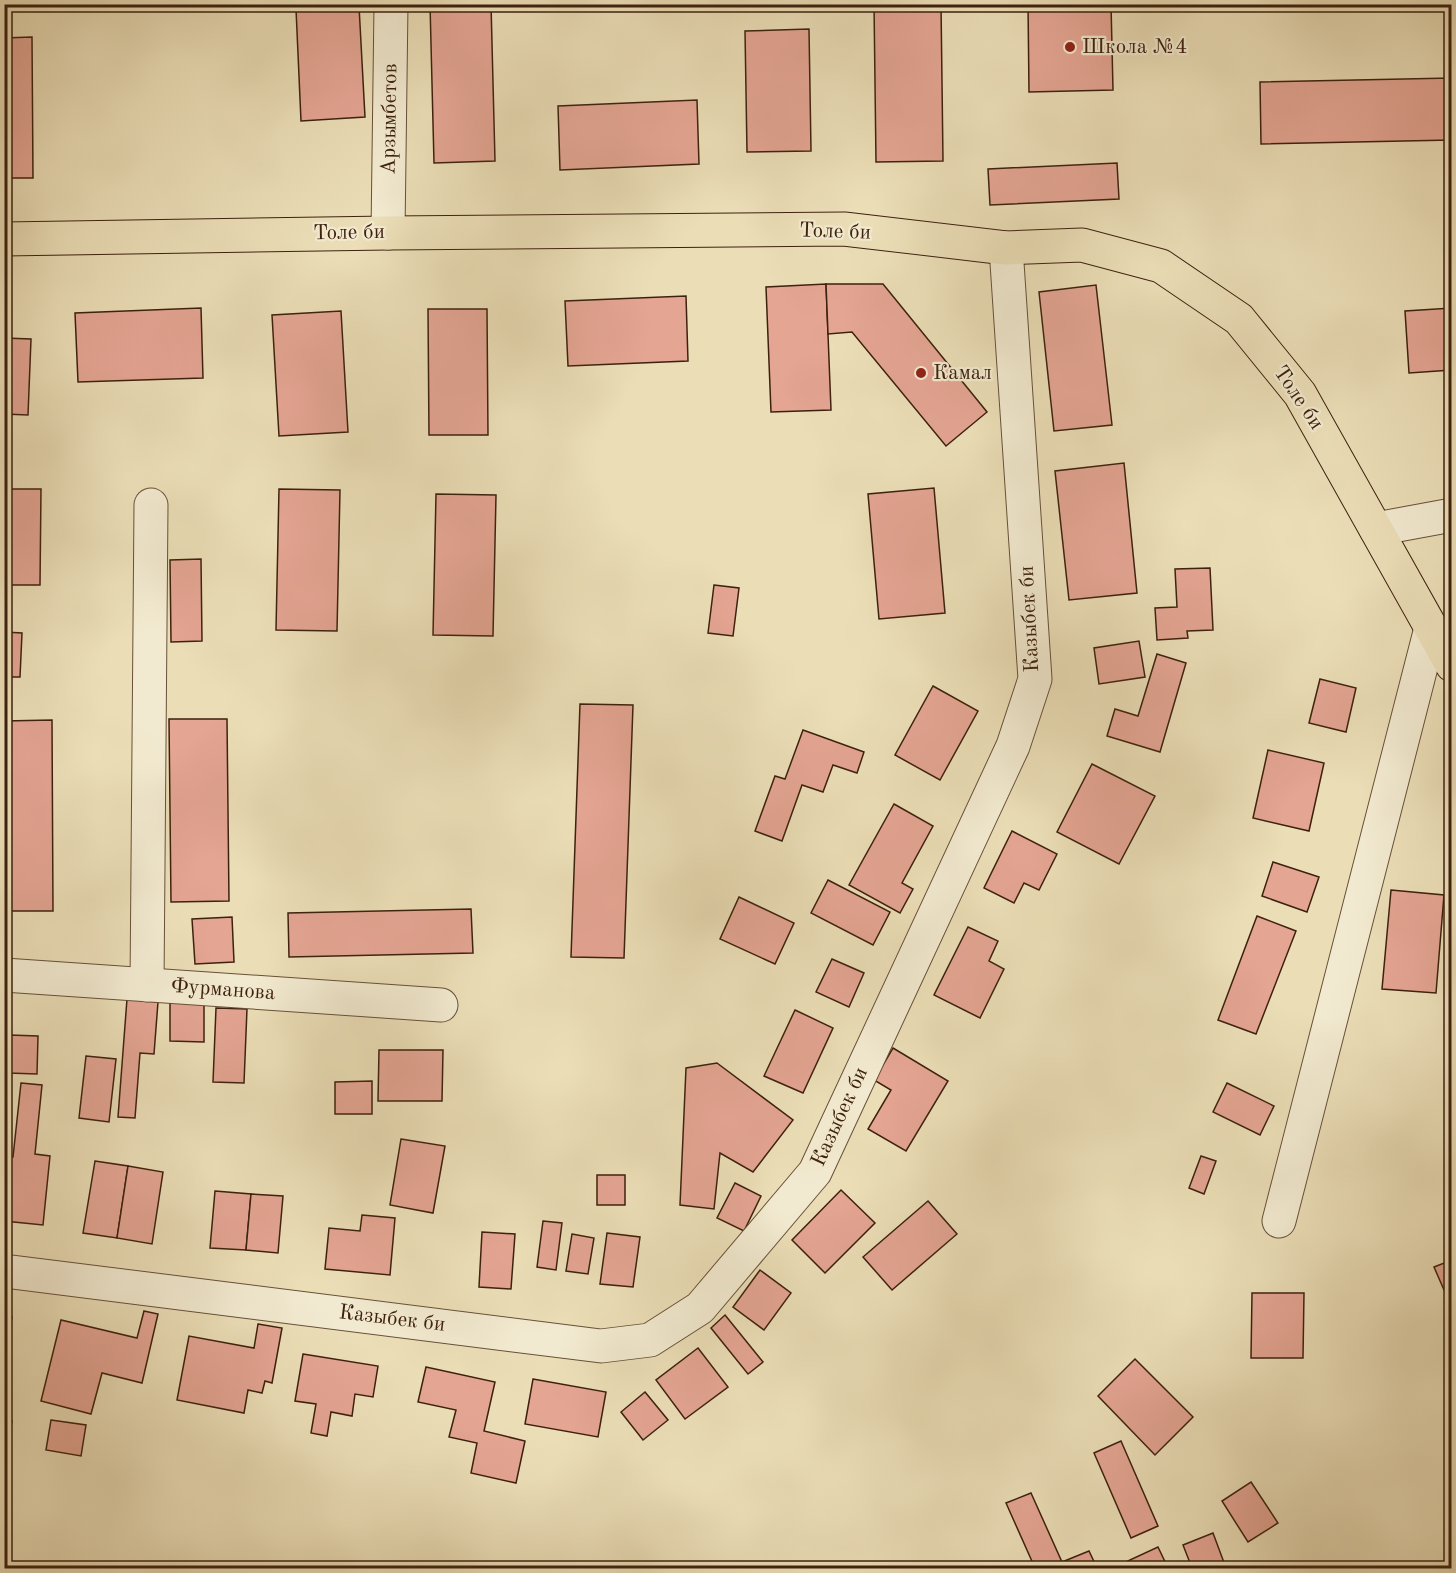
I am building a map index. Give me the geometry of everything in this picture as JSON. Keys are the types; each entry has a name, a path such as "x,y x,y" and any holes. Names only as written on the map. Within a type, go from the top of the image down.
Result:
{"main road":[{"name":"Толе би","path":"4,239 388,232 844,229 1006,248 1082,245 1161,266 1239,319 1300,394 1452,665"}],"street":[{"name":"Арзымбетов","path":"388,232 391,4"},
{"name":"Казыбек би","path":"4,1271 601,1346 650,1340 700,1308 814,1172 1013,746 1035,679 1006,248"},
{"path":"147,984 151,506"},
{"path":"1376,529 1452,515"},
{"path":"1279,1221 1431,628"},
{"name":"Фурманова","path":"4,975 441,1005"}],"building":[{"path":"430,4 491,4 495,161 434,163"},
{"path":"874,4 941,4 943,161 876,162"},
{"name":"Школа №4","path":"1028,4 1111,4 1113,90 1029,92"},
{"path":"359,6 365,117 301,121 296,9"},
{"path":"809,29 811,151 747,152 745,31"},
{"path":"32,37 33,178 4,178 4,38"},
{"path":"1452,78 1452,140 1261,144 1260,82"},
{"path":"697,100 699,164 560,170 558,106"},
{"path":"1117,163 1119,199 990,205 988,169"},
{"path":"826,284 831,410 771,412 766,287"},
{"name":"Камал","path":"826,284 883,284 987,412 946,446 852,332 828,334"},
{"path":"1096,285 1112,425 1054,431 1039,292"},
{"path":"686,296 688,361 568,366 565,301"},
{"path":"201,308 203,378 78,382 75,313"},
{"path":"1452,308 1452,370 1409,373 1405,311"},
{"path":"428,309 487,309 488,435 429,435"},
{"path":"341,311 348,432 279,436 272,315"},
{"path":"4,338 31,339 28,415 4,414"},
{"path":"1124,463 1137,593 1069,600 1055,471"},
{"path":"934,488 945,613 879,619 868,494"},
{"path":"4,489 41,489 40,585 4,585"},
{"path":"279,489 340,490 337,631 276,630"},
{"path":"436,494 496,495 493,636 433,635"},
{"path":"201,559 202,641 171,642 170,560"},
{"path":"1210,568 1213,630 1187,631 1188,638 1157,640 1155,608 1177,607 1175,569"},
{"path":"714,585 739,588 733,636 708,633"},
{"path":"4,632 22,633 20,677 4,677"},
{"path":"1139,641 1145,677 1099,684 1094,648"},
{"path":"1157,654 1186,663 1160,752 1107,736 1115,709 1138,716"},
{"path":"1320,679 1356,688 1346,732 1309,723"},
{"path":"933,686 978,711 940,780 895,755"},
{"path":"580,704 633,705 624,958 571,957"},
{"path":"169,719 227,719 229,901 171,902"},
{"path":"52,720 53,911 4,911 4,721"},
{"path":"803,730 864,752 857,773 833,765 823,792 802,785 782,841 755,831 775,776 785,779"},
{"path":"1268,750 1324,763 1309,831 1253,818"},
{"path":"1092,764 1155,796 1119,864 1057,832"},
{"path":"894,804 933,826 902,883 913,889 900,913 849,885"},
{"path":"1012,831 1057,854 1039,890 1024,883 1014,903 984,888"},
{"path":"1273,862 1319,877 1307,912 1262,896"},
{"path":"828,880 890,912 873,945 811,913"},
{"path":"1391,890 1444,895 1436,993 1382,989"},
{"path":"739,897 794,923 775,964 720,939"},
{"path":"471,909 473,953 289,957 288,913"},
{"path":"1257,916 1296,931 1256,1034 1218,1020"},
{"path":"232,917 234,962 195,964 192,919"},
{"path":"968,927 998,941 989,961 1004,969 980,1018 934,995"},
{"path":"832,959 864,973 849,1007 816,992"},
{"path":"127,999 158,1002 154,1054 140,1053 135,1118 118,1117"},
{"path":"170,1003 204,1003 204,1042 170,1041"},
{"path":"216,1008 247,1009 244,1083 213,1082"},
{"path":"795,1010 833,1028 803,1093 764,1076"},
{"path":"9,1035 38,1036 37,1074 8,1073"},
{"path":"893,1048 948,1081 906,1151 868,1129 891,1090 874,1080"},
{"path":"379,1050 443,1050 442,1101 378,1101"},
{"path":"86,1056 116,1059 109,1122 79,1118"},
{"path":"717,1063 793,1120 753,1172 720,1153 714,1209 680,1205 686,1068"},
{"path":"372,1081 372,1114 335,1114 335,1082"},
{"path":"21,1083 42,1085 35,1154 50,1156 43,1225 4,1221 4,1156 13,1157"},
{"path":"1227,1083 1274,1106 1260,1135 1213,1112"},
{"path":"401,1139 445,1146 433,1213 390,1205"},
{"path":"1201,1156 1216,1161 1204,1194 1189,1188"},
{"path":"95,1161 128,1166 117,1238 83,1233"},
{"path":"128,1166 163,1172 152,1244 117,1238"},
{"path":"597,1175 625,1175 625,1205 597,1205"},
{"path":"735,1183 761,1196 744,1231 717,1218"},
{"path":"841,1190 875,1223 825,1273 792,1240"},
{"path":"215,1191 251,1194 246,1250 210,1248"},
{"path":"251,1194 283,1196 278,1253 246,1250"},
{"path":"928,1201 957,1234 892,1290 863,1257"},
{"path":"362,1215 395,1218 390,1275 325,1269 329,1228 360,1231"},
{"path":"543,1221 562,1223 556,1270 537,1267"},
{"path":"482,1232 515,1234 511,1289 479,1287"},
{"path":"607,1233 640,1237 633,1287 600,1284"},
{"path":"572,1234 594,1238 588,1274 566,1271"},
{"path":"1452,1260 1452,1306 1451,1306 1434,1267"},
{"path":"760,1270 791,1293 764,1330 733,1307"},
{"path":"1252,1293 1304,1293 1303,1358 1251,1358"},
{"path":"144,1311 158,1314 142,1383 102,1373 91,1414 41,1401 61,1320 137,1338"},
{"path":"725,1315 763,1362 748,1374 711,1328"},
{"path":"4,1316 12,1317 5,1358 4,1358"},
{"path":"258,1324 282,1328 272,1383 265,1381 262,1393 248,1390 244,1413 177,1400 189,1336 254,1348"},
{"path":"698,1348 728,1387 685,1419 656,1380"},
{"path":"303,1354 378,1366 373,1397 355,1394 352,1416 331,1412 327,1436 311,1433 316,1404 295,1401"},
{"path":"1135,1359 1193,1417 1155,1455 1098,1396"},
{"path":"426,1367 495,1382 484,1431 525,1441 516,1483 471,1473 477,1443 449,1437 456,1410 418,1402"},
{"path":"533,1379 606,1392 598,1437 525,1424"},
{"path":"645,1392 668,1420 643,1440 621,1412"},
{"path":"4,1420 12,1421 4,1468"},
{"path":"51,1420 86,1425 81,1456 46,1450"},
{"path":"1121,1441 1158,1526 1131,1538 1094,1453"},
{"path":"1251,1482 1278,1523 1248,1542 1222,1501"},
{"path":"1031,1493 1062,1562 1089,1551 1097,1568 1035,1568 1006,1503"},
{"path":"1213,1533 1226,1568 1192,1568 1183,1545"},
{"path":"1158,1547 1168,1568 1121,1568 1119,1565"}],"place":[{"name":"Школа №4","path":"1070,47"},
{"name":"Камал","path":"921,373"}]}
